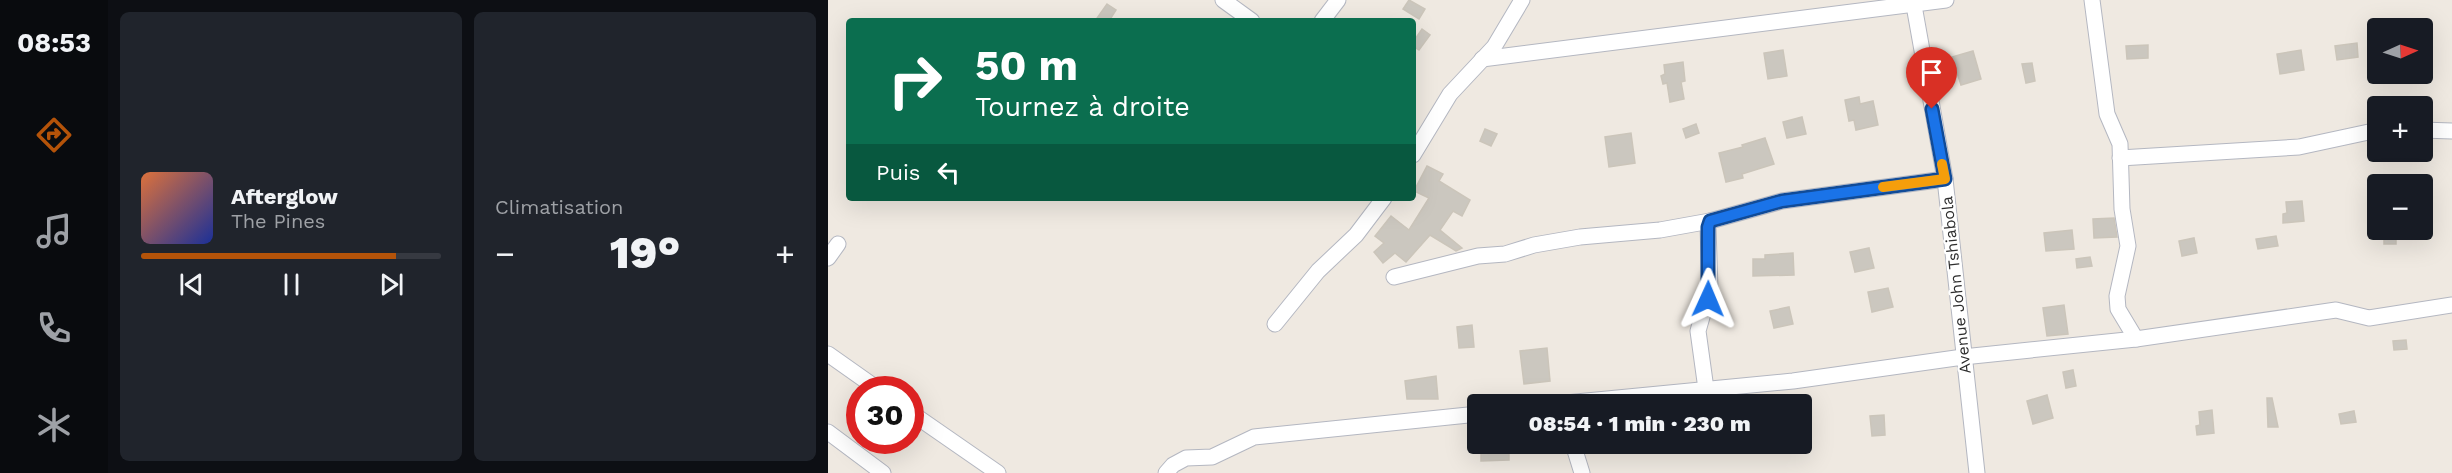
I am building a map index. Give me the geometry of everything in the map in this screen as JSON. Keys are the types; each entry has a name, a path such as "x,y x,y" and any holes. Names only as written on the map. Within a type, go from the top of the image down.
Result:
{"street":[{"path":"1223,0 1248,18"},
{"path":"1324,18 1338,0"},
{"path":"1416,145 1450,94 1494,47 1522,0"},
{"path":"1482,59 1914,2 1946,0"},
{"path":"2092,0 2108,114 2120,144 2122,208 2127,246 2117,296 2118,309 2136,339"},
{"name":"Avenue John Tshiabola","path":"1914,2 1945,179 1977,473"},
{"path":"2433,130 2452,131"},
{"path":"2120,158 2299,147 2367,132"},
{"path":"1394,277 1478,256 1505,254 1568,239 1660,230 1710,221 1782,201 1945,179"},
{"path":"1275,324 1318,271 1356,235 1382,201"},
{"path":"1706,389 1698,331 1710,289 1708,227 1710,221"},
{"path":"828,258 838,244"},
{"path":"1658,394 1792,381 1963,357 2136,339 2336,310 2369,318 2452,305"},
{"path":"828,354 859,376"},
{"path":"1166,473 1173,465 1186,459 1200,456 1212,457 1254,437 1467,415"},
{"path":"924,422 998,473"},
{"path":"828,432 883,473"},
{"path":"1576,454 1582,473"}],"building":[{"path":"1409,0 1425,9 1419,19 1403,9"},
{"path":"1107,4 1116,10 1111,18 1097,18"},
{"path":"1422,29 1430,35 1419,50 1416,48 1416,38"},
{"path":"2357,43 2358,57 2337,60 2335,46"},
{"path":"2148,45 2148,58 2127,59 2126,46"},
{"path":"1783,50 1787,76 1768,79 1764,53"},
{"path":"2301,50 2304,70 2280,74 2277,54"},
{"path":"1973,51 1981,79 1961,85 1952,57"},
{"path":"1683,62 1685,81 1681,82 1684,99 1670,102 1667,83 1663,84 1661,76 1665,74 1664,65"},
{"path":"2032,63 2035,81 2026,83 2022,64"},
{"path":"1859,97 1860,104 1873,101 1878,125 1856,130 1854,120 1849,121 1845,100"},
{"path":"1802,117 1806,134 1787,138 1783,122"},
{"path":"1696,124 1699,133 1686,138 1683,129"},
{"path":"1485,129 1497,134 1491,146 1480,141"},
{"path":"1631,133 1635,163 1609,167 1605,137"},
{"path":"1765,138 1774,164 1742,174 1743,178 1726,182 1719,153"},
{"path":"1427,166 1443,174 1439,181 1470,200 1462,216 1453,211 1440,230 1462,248 1456,251 1430,235 1406,262 1395,253 1383,263 1374,252 1384,243 1375,236 1391,216 1409,230 1429,198 1416,192 1416,187"},
{"path":"2302,201 2304,221 2283,223 2283,214 2287,213 2286,202"},
{"path":"2114,218 2117,237 2094,238 2093,219"},
{"path":"2072,230 2074,249 2046,251 2044,233"},
{"path":"2276,236 2278,246 2258,249 2256,239"},
{"path":"2194,238 2197,253 2182,256 2179,241"},
{"path":"2384,240 2396,240 2396,244 2384,244"},
{"path":"1869,248 1874,268 1855,272 1850,252"},
{"path":"1793,253 1794,275 1753,276 1753,259 1765,259 1765,255"},
{"path":"2090,257 2092,266 2077,268 2076,259"},
{"path":"1888,288 1893,307 1872,312 1868,292"},
{"path":"2064,305 2068,334 2047,336 2043,308"},
{"path":"1789,307 1793,324 1774,328 1770,311"},
{"path":"1472,325 1474,347 1459,348 1457,327"},
{"path":"2406,340 2407,349 2394,350 2393,341"},
{"path":"1547,348 1550,381 1524,384 1520,351"},
{"path":"2073,370 2076,386 2066,388 2063,372"},
{"path":"1436,376 1438,399 1407,399 1405,381"},
{"path":"2047,395 2053,418 2033,424 2027,401"},
{"path":"2267,398 2272,398 2278,427 2268,427"},
{"path":"2212,410 2214,433 2197,435 2196,426 2200,425 2199,412"},
{"path":"2354,411 2356,422 2341,424 2339,414"},
{"path":"1884,415 1885,435 1872,436 1870,416"},
{"path":"1481,454 1509,454 1509,460 1481,461"}],"slow traffic":[{"path":"1883,187 1945,179 1942,164"}],"route":[{"path":"1708,299 1710,289 1708,227 1710,221 1782,201 1945,179 1932,109"}]}
